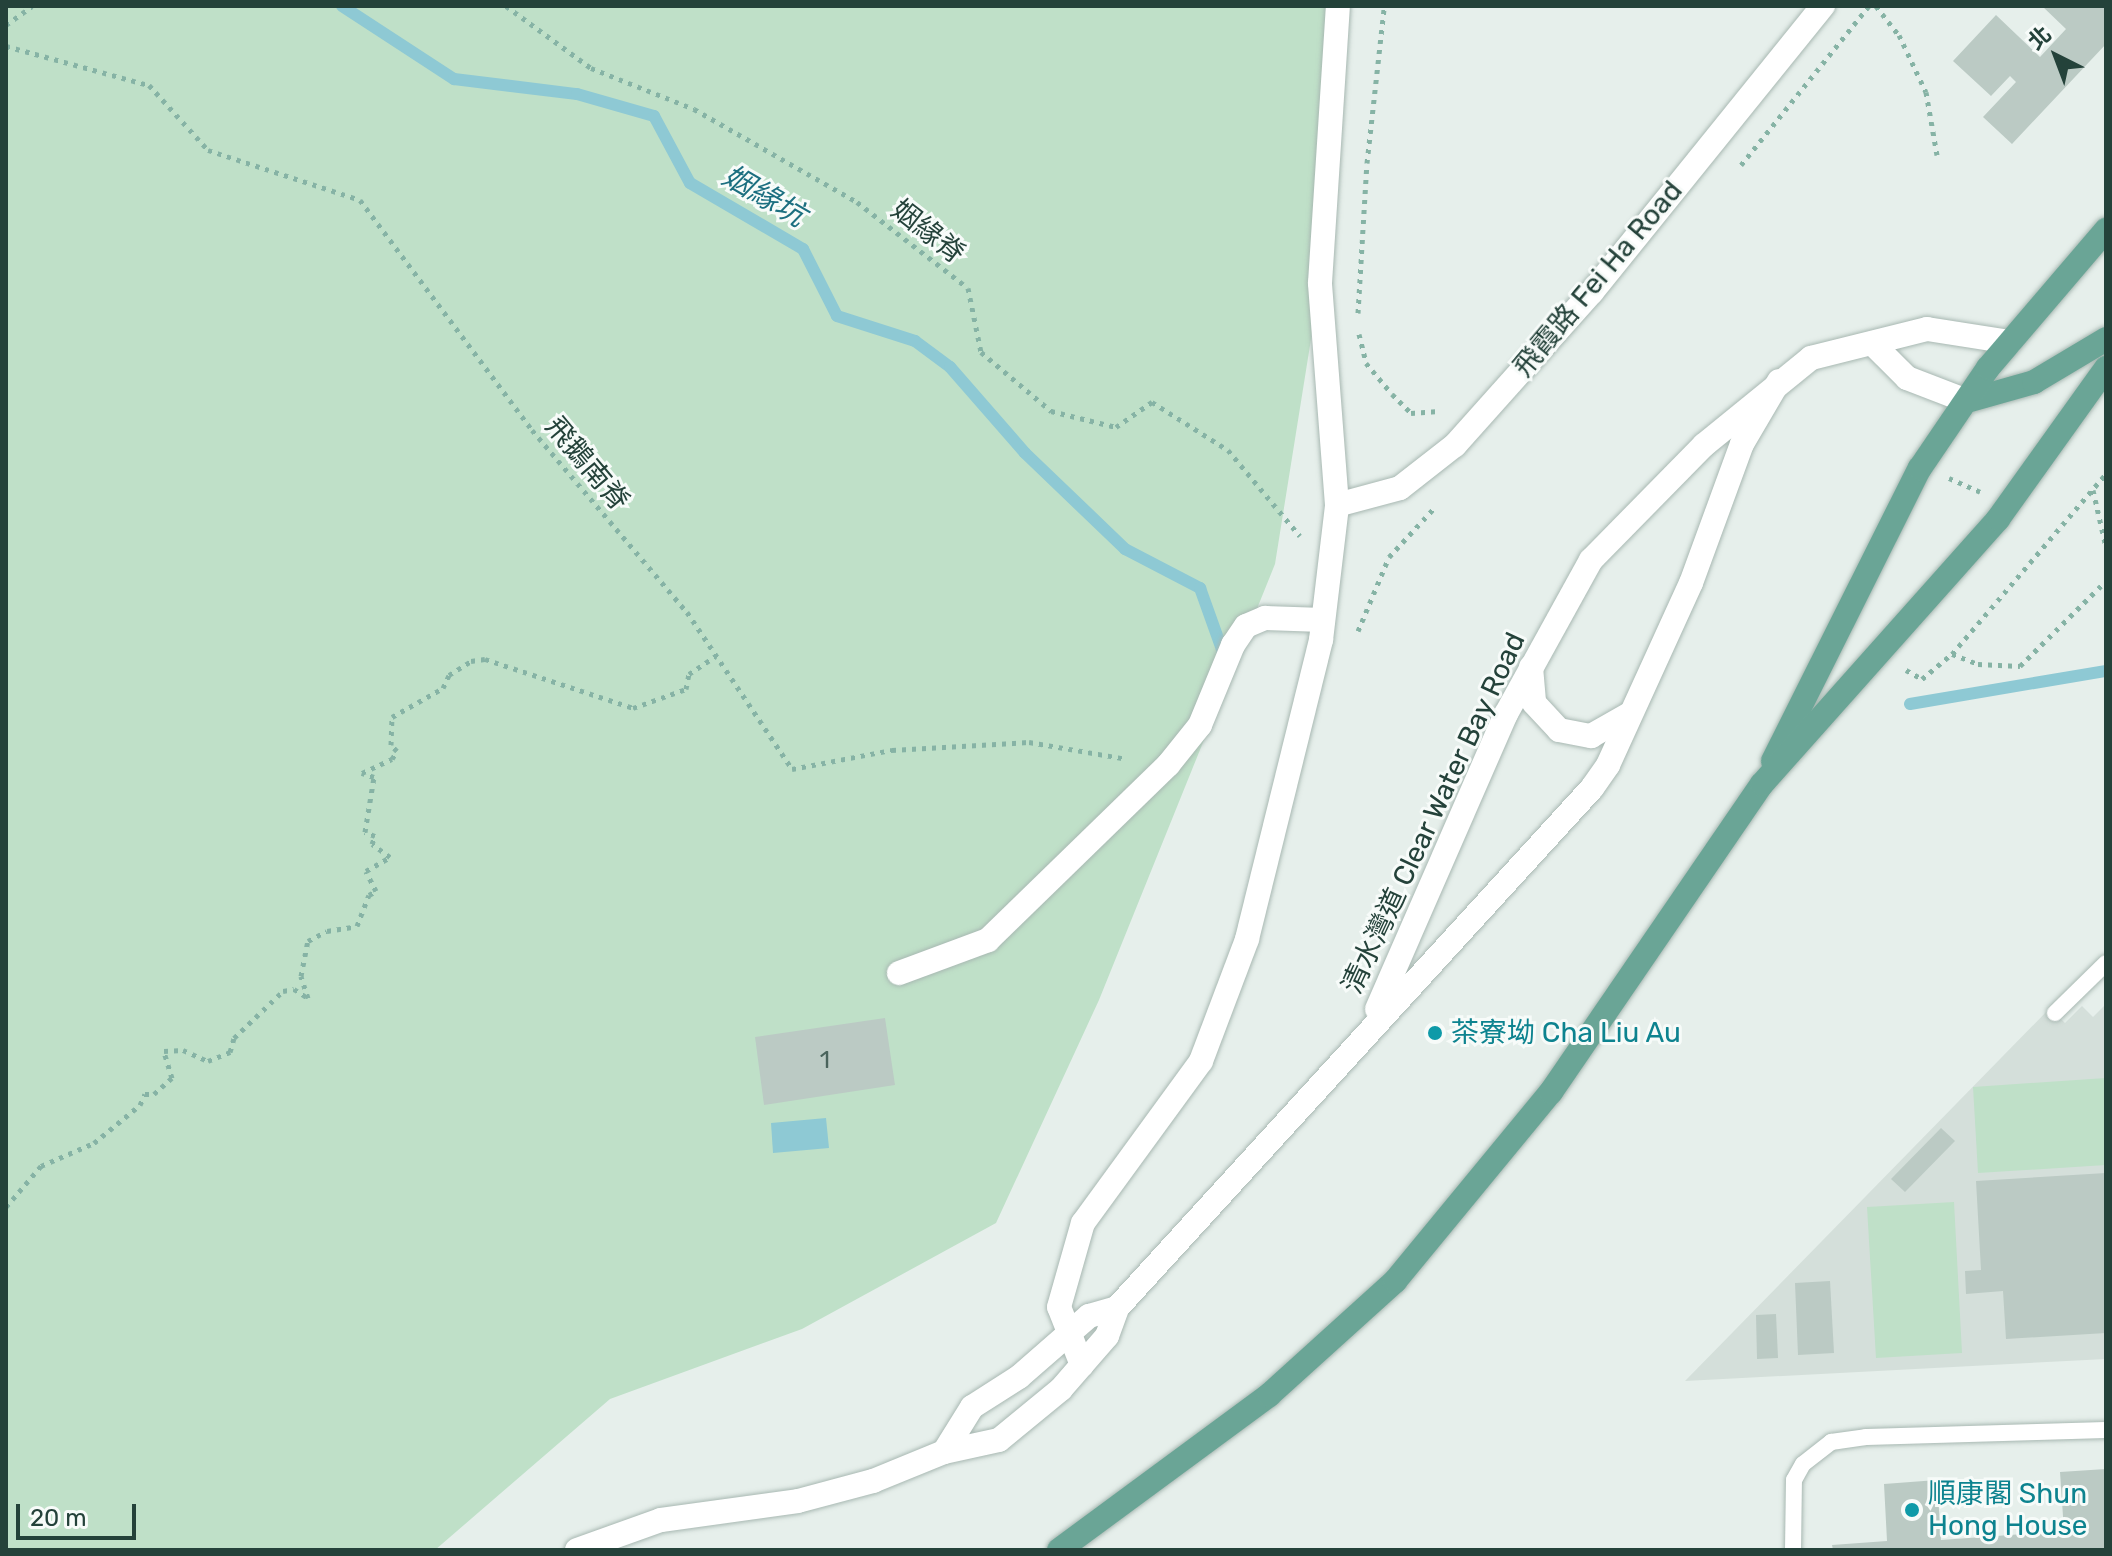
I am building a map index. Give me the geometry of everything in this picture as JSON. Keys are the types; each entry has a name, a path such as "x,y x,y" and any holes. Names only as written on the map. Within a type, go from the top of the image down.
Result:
{"main road":[{"path":"1082,1365 1066,1335 1059,1307 1083,1223 1195,1076 1247,939 1323,620 1337,505 1320,283 1338,6"},
{"name":"飛霞路 Fei Ha Road","path":"1337,505 1400,488 1455,445 1592,292 1823,6"},
{"path":"1059,1550 1269,1395 1395,1281 1551,1092 1762,784 1920,468 2010,342 2106,230"},
{"name":"清水灣道 Clear Water Bay Road","path":"1370,1026 1531,664 1591,560 1704,445 1779,381 1824,353 1875,346 1927,329 2010,342"},
{"path":"1875,346 1907,378 1967,401 2034,382 2106,339"},
{"path":"1762,784 1870,668 2008,505 2106,368"},
{"name":"清水灣道 Clear Water Bay Road","path":"577,1550 661,1520 798,1501 873,1481 944,1452 999,1440 1082,1365 1107,1336 1117,1308 1370,1026 1592,788 1691,583 1742,444 1779,381"},
{"path":"899,973 988,940 1168,765 1200,725 1233,645 1246,626 1265,618 1323,620"},
{"path":"1531,664 1534,703 1559,730 1591,736 1628,714"},
{"name":"清水灣道 Clear Water Bay Road","path":"944,1452 972,1407 1019,1377 1089,1316 1117,1308"}],"lane":[{"path":"2055,1013 2106,963"},
{"path":"1793,1550 1794,1480 1803,1464 1831,1442 1866,1437 2106,1430"}],"path":[{"path":"6,25 32,6"},
{"name":"姻緣脊","path":"506,6 591,68 694,109 857,202 968,288 981,352 1051,411 1116,427 1152,402 1228,450 1329,565"},
{"path":"1737,170 1869,6"},
{"path":"1876,6 1899,35 1926,92 1937,155"},
{"path":"1384,9 1367,163 1357,325 1366,363 1411,413 1434,415 1447,405"},
{"name":"飛鵝南脊","path":"6,46 149,85 208,150 360,200 532,430 687,612 792,769 892,750 1029,742 1168,765"},
{"path":"1920,468 2008,505"},
{"path":"1922,679 1952,654 2106,474"},
{"path":"2093,489 2106,547"},
{"path":"1355,645 1389,557 1443,500"},
{"path":"1952,654 1978,664 2020,666 2106,581"},
{"path":"6,1207 41,1166 94,1143 140,1105 145,1094 154,1094 172,1078 164,1051 183,1050 208,1061 230,1052 234,1038 283,991 294,989 308,998 301,976 308,941 327,931 357,926 369,895 376,891 366,871 390,857 372,844 375,836 365,832 374,777 362,773 392,759 397,751 391,745 392,717 443,688 449,675 471,661 485,659 633,708 686,689 689,674 716,656"}],"shaded area":[{"path":"2106,1004 2106,1359 1685,1381 2050,1008 2065,1023 2082,1006 2093,1017"}],"green space":[{"path":"6,6 1338,6 1320,283 1275,564 1099,1000 996,1223 802,1329 610,1399 435,1550 6,1550"},
{"path":"2106,1078 2106,1165 1978,1173 1973,1087"},
{"path":"1954,1202 1962,1353 1876,1358 1867,1207"}],"water":[{"path":"826,1118 829,1148 773,1153 771,1123"}],"building":[{"path":"2042,6 2106,6 2106,44 2012,144 1983,117 2016,82 2010,76 1991,96 1953,61 1996,15 2040,57 2066,29"},
{"path":"885,1018 895,1085 764,1105 755,1037"},
{"path":"1941,1128 1955,1141 1905,1192 1891,1179"},
{"path":"2106,1173 2106,1333 2006,1339 2003,1291 1966,1294 1965,1271 1981,1270 1976,1181"},
{"path":"1830,1281 1834,1353 1798,1355 1795,1283"},
{"path":"1776,1314 1778,1358 1757,1359 1756,1315"},
{"path":"2106,1469 2106,1550 1833,1550 1832,1545 1887,1541 1884,1484 1937,1480 1941,1540 2064,1531 2060,1472"}],"waterway":[{"name":"姻緣坑","path":"342,6 454,79 577,94 654,116 690,183 803,249 837,316 915,341 950,367 1025,453 1125,549 1200,588 1225,658"},
{"path":"1910,704 2106,671"}],"place":[{"name":"茶寮坳 Cha Liu Au","path":"1435,1033"},
{"name":"順康閣 Shun Hong House","path":"1912,1510"}]}
